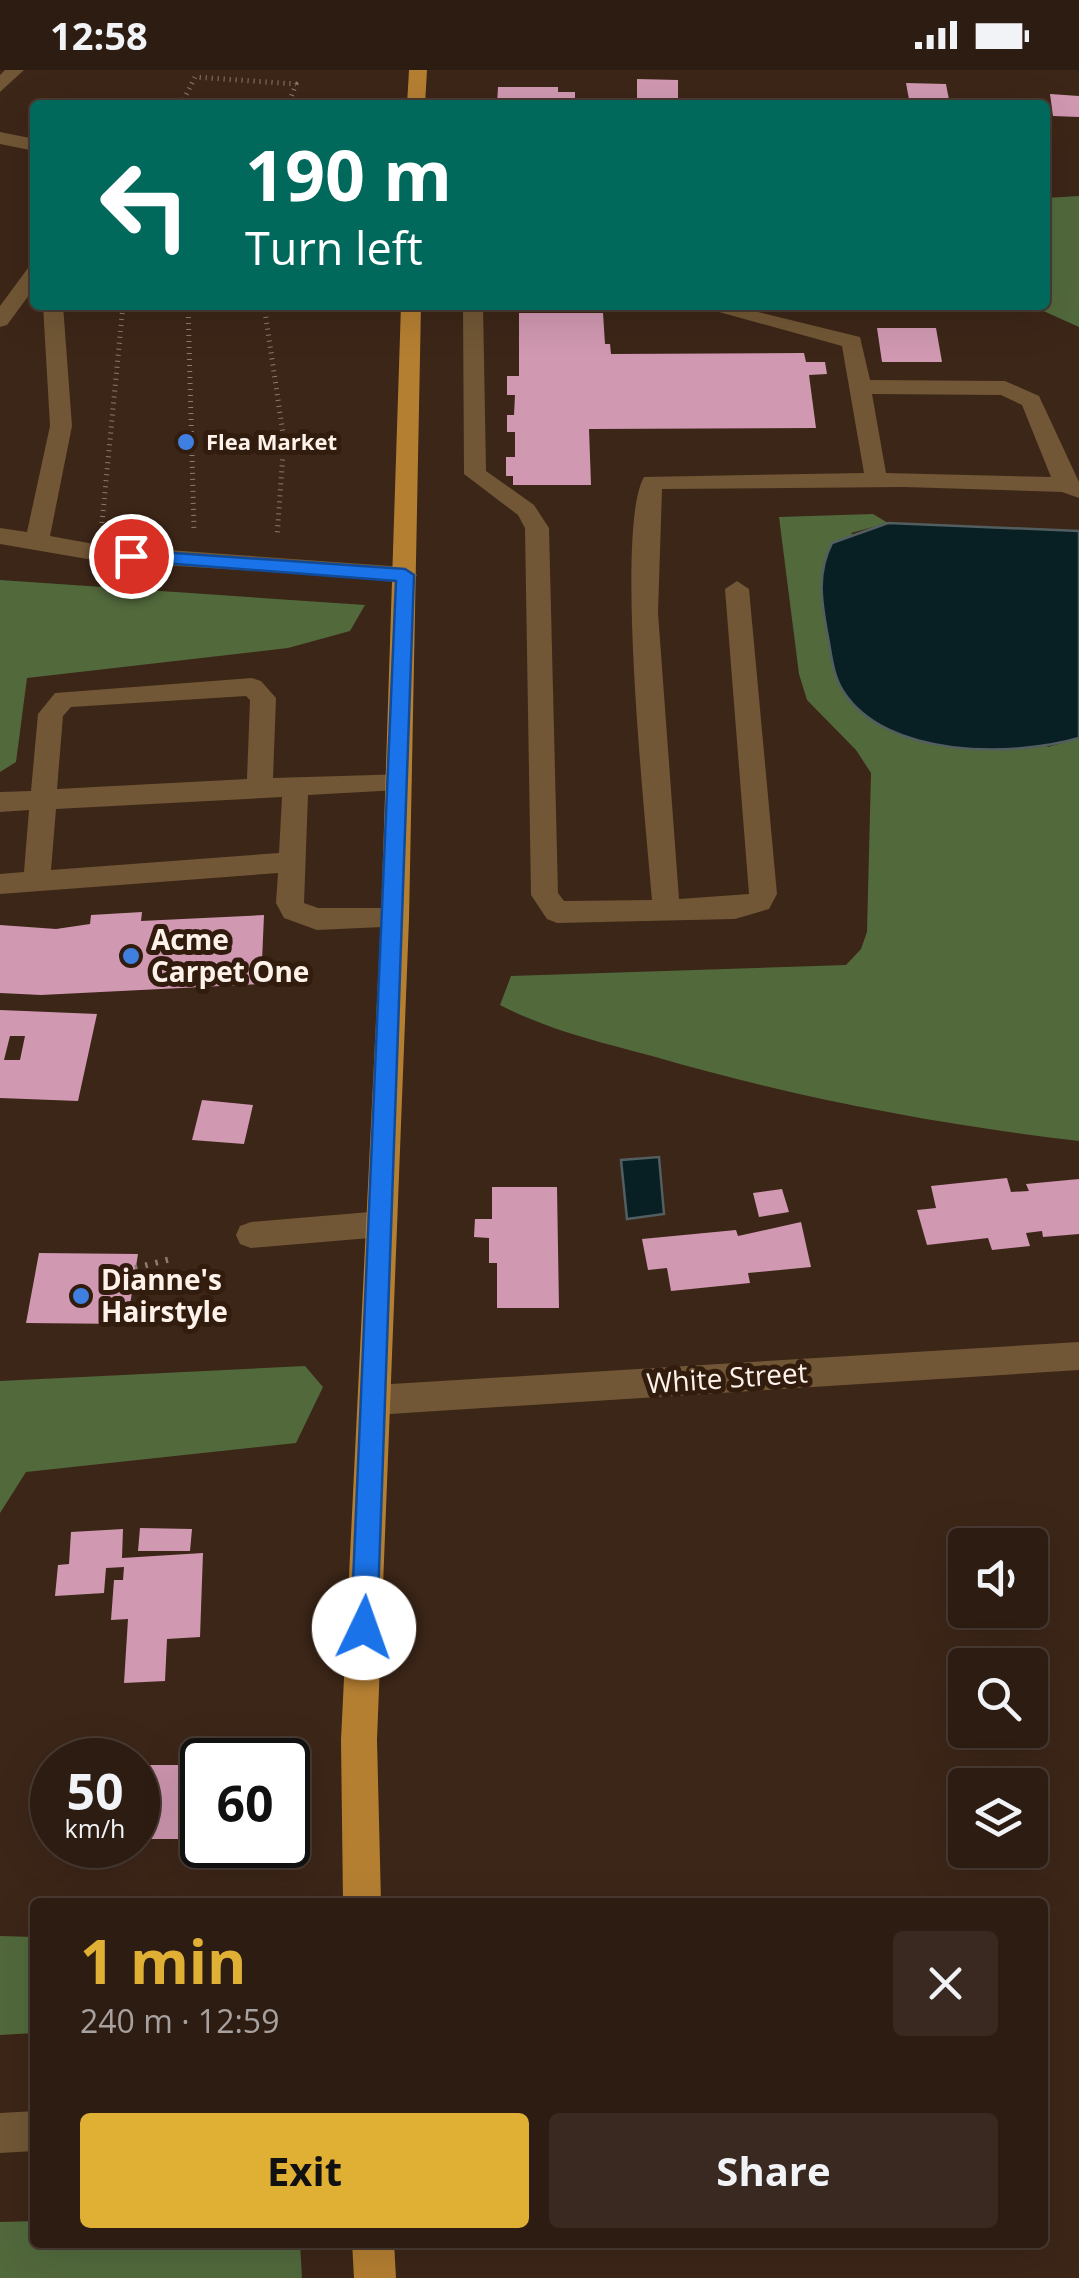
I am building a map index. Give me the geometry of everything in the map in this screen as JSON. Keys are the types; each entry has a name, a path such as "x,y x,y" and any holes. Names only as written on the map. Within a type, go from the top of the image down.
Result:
{"main road":[{"path":"416,100 418,70"},
{"path":"362,1898 359,1740 395,919 411,310"},
{"path":"373,2248 374,2278"}],"street":[{"path":"0,86 15,70"},
{"path":"0,138 30,144"},
{"path":"0,321 30,279"},
{"path":"37,542 61,426 53,310"},
{"path":"473,310 475,474 526,510 537,528 548,904 568,914 666,911 750,906 763,894 737,589"},
{"path":"724,310 852,342 876,480"},
{"path":"666,911 645,569 646,488 660,479 876,480 1072,488 1031,401 1024,395 1004,388 862,387"},
{"path":"0,536 100,554 405,575"},
{"path":"36,883 51,714 56,703 252,687 263,698 260,790"},
{"path":"0,802 400,781"},
{"path":"295,787 290,903 294,911 317,919 395,919"},
{"path":"0,884 294,862"},
{"path":"251,1236 382,1224"},
{"name":"White Street","path":"376,1400 1079,1356"},
{"path":"0,2132 30,2131"}],"path":[{"path":"183,100 194,77 296,84 290,100"},
{"path":"100,554 123,310"},
{"path":"188,310 195,562"},
{"path":"265,310 284,440 275,568"},
{"path":"136,1268 170,1259"}],"green space":[{"path":"1079,196 1079,327 1041,310 1050,310 1050,198"},
{"path":"873,514 888,523 851,533 1048,747 1079,738 1079,1141 917,1117 757,1084 574,1035 500,1005 511,976 846,965 861,949 867,932 871,773 856,750 807,700 799,674 779,517"},
{"path":"0,580 365,605 350,631 288,648 27,678 16,762 0,772"},
{"path":"305,1366 323,1387 296,1443 26,1472 0,1513 0,1381"},
{"path":"0,1936 30,1937 30,2033 0,2035"},
{"path":"30,2221 30,2248 300,2248 302,2278 0,2278 0,2222"}],"water":[{"path":"888,523 1079,531 1079,738 987,749 919,741 889,730 863,713 843,691 834,670 823,608 822,576 827,554 832,543"},
{"path":"659,1157 664,1214 627,1219 621,1160"}],"building":[{"path":"637,79 678,80 678,100 637,100"},
{"path":"906,83 946,84 949,100 909,100"},
{"path":"498,87 558,87 558,92 575,92 575,100 497,100"},
{"path":"1050,94 1079,96 1079,117 1053,116"},
{"path":"519,313 603,313 605,344 610,344 611,354 804,353 806,362 825,362 827,374 809,375 816,428 589,429 591,485 513,485 513,476 506,476 506,457 515,457 515,432 507,432 507,415 514,415 515,395 507,395 507,376 519,376"},
{"path":"877,328 936,328 942,362 882,362"},
{"name":"Acme Carpet One","path":"142,912 141,921 264,915 261,984 41,995 0,993 0,925 56,929 90,924 91,915"},
{"path":"0,1010 97,1014 78,1101 0,1098","holes":["10,1036 25,1036 20,1060 4,1060"]},
{"path":"202,1100 253,1105 244,1144 192,1140"},
{"path":"1007,1178 1011,1192 1029,1191 1026,1184 1079,1179 1079,1234 1043,1237 1042,1231 1026,1233 1030,1246 992,1250 988,1238 927,1245 917,1210 936,1208 931,1186"},
{"path":"492,1187 557,1187 559,1308 497,1308 497,1263 489,1263 489,1238 474,1237 475,1219 492,1219"},
{"path":"782,1189 789,1212 759,1217 753,1193"},
{"path":"801,1222 811,1267 748,1273 750,1283 671,1291 667,1268 648,1270 642,1239 736,1230 738,1236"},
{"name":"Dianne's Hairstyle","path":"39,1253 138,1254 127,1324 26,1323"},
{"path":"140,1528 192,1529 190,1551 138,1551"},
{"path":"123,1529 122,1558 203,1553 200,1637 167,1639 165,1681 124,1683 128,1619 111,1620 114,1580 123,1580 124,1567 106,1568 104,1593 55,1596 58,1565 69,1564 71,1532"},
{"path":"160,1765 180,1765 180,1839 160,1839"}],"place":[{"name":"Flea Market","path":"186,442"},
{"name":"Acme Carpet One","path":"131,956"},
{"name":"Dianne's Hairstyle","path":"81,1296"}],"route":[{"path":"131,556 367,576 405,575 395,919 364,1628"}]}
